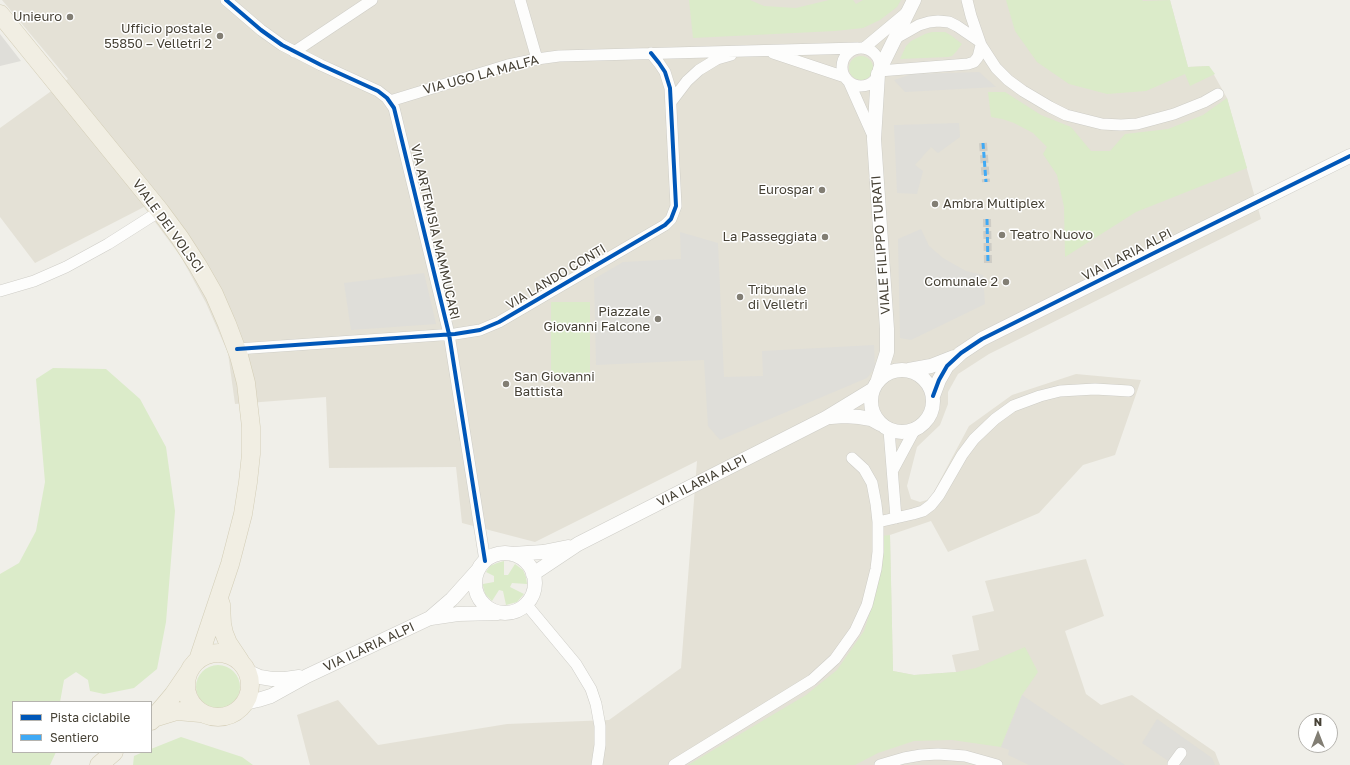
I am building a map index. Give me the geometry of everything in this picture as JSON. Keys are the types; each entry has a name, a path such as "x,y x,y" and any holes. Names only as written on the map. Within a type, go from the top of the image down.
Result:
{"main road":[{"name":"VIALE DEI VOLSCI","path":"0,14 160,211 188,250 206,279 222,312 237,349 243,369 248,398 251,461 246,497 233,554 221,593 193,666 173,696 153,720"},
{"name":"VIALE DEI VOLSCI","path":"221,593 222,624 224,633 228,643 244,667"},
{"path":"224,653 233,656 244,667 250,682 250,693 245,703 239,710 230,716 220,718 210,717 200,712 192,705 187,695 186,683 193,666 206,655 224,653"},
{"name":"VIALE DEI VOLSCI","path":"153,720 166,714 178,711 200,712"},
{"path":"99,765 113,753"}],"street":[{"name":"VIA ARTEMISIA MAMMUCARI","path":"226,0 261,30 294,52 378,91 394,108 449,334 481,566"},
{"path":"294,52 372,0"},
{"path":"520,0 537,59"},
{"path":"967,0 980,43 992,64 999,72 1023,91 1060,112 1079,119 1102,124 1127,125 1159,119 1195,106 1218,94"},
{"path":"912,5 875,80 865,86 859,86 847,79 842,72 842,65 847,54 852,50 861,48 912,5"},
{"path":"896,38 919,25 938,21 949,22 957,26 980,43"},
{"path":"879,72 968,64 974,62 978,57 980,52 980,43"},
{"path":"861,48 874,53 878,58 879,72"},
{"name":"VIA UGO LA MALFA","path":"390,102 502,67 537,59 573,54 861,48"},
{"path":"671,102 687,81 704,66 717,59 747,50"},
{"name":"VIA UGO LA MALFA","path":"765,50 847,79"},
{"path":"651,53 663,68 668,78 671,102"},
{"name":"VIALE FILIPPO TURATI","path":"875,385 887,352 887,329 874,139 879,72"},
{"name":"VIALE FILIPPO TURATI","path":"847,79 874,139"},
{"name":"VIA LANDO CONTI","path":"237,349 449,334 475,331 499,322 669,222 675,212 676,201 671,102"},
{"name":"VIA ILARIA ALPI","path":"906,370 931,366 957,356 986,337 1350,156"},
{"path":"0,291 38,279 66,267 112,241 160,211"},
{"path":"887,352 906,370"},
{"name":"VIA ILARIA ALPI","path":"933,396 943,372 957,356"},
{"path":"893,370 906,370 918,374 925,380 930,387 933,396 933,406 930,416 924,424 907,432 898,432 885,427 874,417 870,400 875,385 885,374 893,370"},
{"name":"VIA ILARIA ALPI","path":"533,574 578,544 826,418 875,385"},
{"path":"878,522 918,513 927,508 934,502 974,439 995,419 1014,406 1060,391 1095,389 1129,391"},
{"name":"VIA ILARIA ALPI","path":"826,418 844,416 859,417 871,419 885,427"},
{"path":"885,427 893,470 896,518"},
{"path":"893,470 915,429"},
{"path":"674,765 806,685 835,659 855,631 867,605 877,560 878,522 872,483 864,469 852,458"},
{"name":"VIA ILARIA ALPI","path":"511,554 543,552 578,544"},
{"path":"511,554 518,556 530,567 535,582 534,590 531,598 520,608 505,612 496,611 489,608 482,602 475,587 475,578 481,566 497,555 511,554"},
{"name":"VIA ILARIA ALPI","path":"307,676 430,618 452,599 481,566"},
{"path":"526,604 576,664 591,689 596,704 600,726 598,765"},
{"name":"VIA ILARIA ALPI","path":"430,618 458,614 505,612"},
{"path":"244,667 260,676 272,679 307,676"},
{"path":"245,703 271,696 307,676"},
{"path":"1173,764 1181,753"},
{"path":"880,765 909,757 938,754 965,756 997,765"}],"shaded area":[{"path":"2,0 1170,0 1188,67 1209,66 1227,98 1261,219 989,354 958,374 948,392 948,404 940,425 917,447 907,486 911,499 920,502 930,499 969,426 1012,395 1076,374 1141,380 1115,455 1083,465 1039,513 948,552 931,521 890,535 893,671 914,675 956,672 952,655 979,650 972,616 994,611 985,581 1086,559 1104,616 1065,631 1086,694 1101,705 1132,695 1215,752 1220,765 310,765 297,715 338,700 378,745 507,724 609,720 681,668 697,461 535,542 462,523 456,467 329,468 326,397 235,404 228,353 206,303 181,257 144,207 35,263 0,217 0,128 68,79"},
{"path":"0,34 21,61 0,66"},
{"path":"979,72 996,87 905,92 894,80 912,74"},
{"path":"959,123 960,137 938,153 931,147 915,165 923,171 917,194 897,193 894,125"},
{"path":"921,229 929,246 943,258 966,271 983,275 985,304 911,340 900,338 898,239"},
{"path":"680,232 718,243 724,377 763,376 762,351 874,345 875,368 867,378 720,440 708,426 704,360 596,365 594,279 623,262 681,259"},
{"path":"424,273 436,324 351,330 344,283"},
{"path":"1022,695 1125,765 1029,765 1008,755 1009,750 1001,747"},
{"path":"1157,719 1212,758 1215,765 1174,765 1142,743"}],"green space":[{"path":"689,0 750,0 764,6 796,8 829,0 853,0 856,4 863,0 901,0 897,7 880,20 863,28 835,31 693,38"},
{"path":"1006,0 1170,0 1188,67 1209,66 1215,74 1190,86 1185,74 1146,91 1107,94 1069,84 1037,62 1015,31"},
{"path":"932,32 945,32 962,44 952,56 948,57 900,59 906,46 911,41"},
{"path":"861,56 870,59 873,68 870,77 861,80 852,77 849,68 852,59"},
{"path":"988,92 1005,92 1041,115 1071,127 1091,151 1110,151 1125,134 1168,129 1203,115 1227,98 1247,168 1136,212 1065,257 1064,207 1057,175 1043,154 1047,147 1033,133 1014,123 991,117"},
{"path":"551,302 590,302 590,380 551,380"},
{"path":"53,368 106,369 140,399 166,447 175,511 166,622 157,669 134,688 104,694 90,691 88,680 76,672 64,680 60,701 12,701 12,753 56,753 50,765 0,765 0,574 19,563 36,531 45,482 36,379"},
{"path":"890,535 893,671 914,675 957,672 976,668 1025,647 1038,672 1022,695 1001,747 952,740 914,741 878,753 855,765 688,765 806,695 837,670 864,631 875,597 883,561 881,536"},
{"path":"504,561 504,575 508,575 515,564 523,570 527,584 512,583 510,587 524,594 517,602 506,605 503,591 499,590 492,601 485,594 483,586 483,584 494,582 494,576 486,572 490,566"},
{"path":"214,665 222,665 234,671 240,683 240,691 234,703 222,709 214,709 202,703 196,691 196,683 202,671"},
{"path":"181,737 242,757 253,765 133,765 134,756 141,753 152,753 152,749"}],"tunnel":[{"path":"983,143 986,182"},
{"path":"987,219 988,264"}],"marked path":[{"path":"983,143 986,182"},
{"path":"987,219 988,264"}],"cycle path":[{"path":"226,0 261,30 282,45 378,91 387,98 394,108 449,334 485,561"},
{"path":"237,349 455,334 480,330 499,322 665,225 671,219 676,206 670,88 665,72 651,53"},
{"path":"933,396 939,380 947,366 961,353 982,339 1350,156"}],"place":[{"name":"Unieuro","path":"70,17"},
{"name":"Ufficio postale 55850 – Velletri 2","path":"220,36"},
{"name":"Eurospar","path":"822,190"},
{"name":"Ambra Multiplex","path":"935,204"},
{"name":"Teatro Nuovo","path":"1002,235"},
{"name":"La Passeggiata","path":"825,237"},
{"name":"Comunale 2","path":"1006,282"},
{"name":"Tribunale di Velletri","path":"740,297"},
{"name":"Piazzale Giovanni Falcone","path":"658,319"},
{"name":"San Giovanni Battista","path":"506,384"}]}
